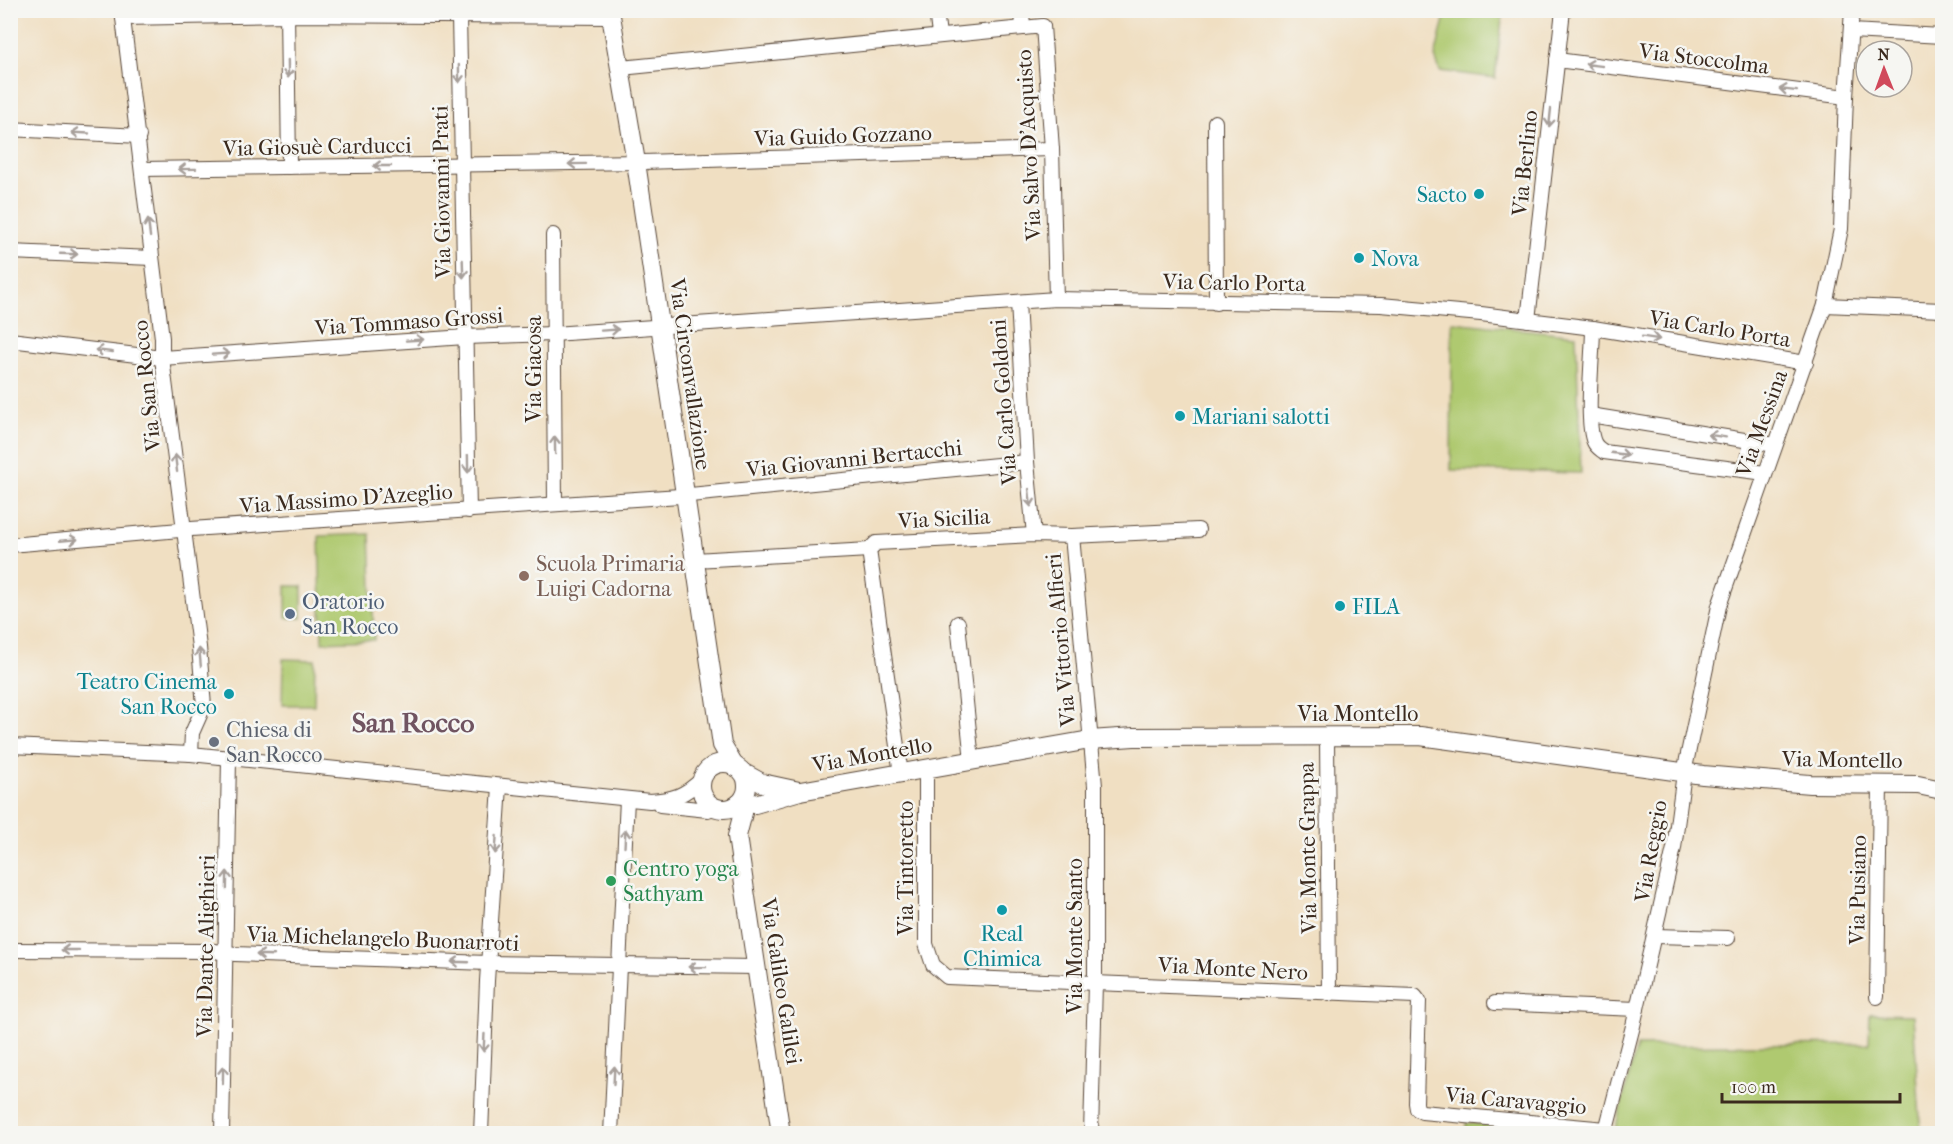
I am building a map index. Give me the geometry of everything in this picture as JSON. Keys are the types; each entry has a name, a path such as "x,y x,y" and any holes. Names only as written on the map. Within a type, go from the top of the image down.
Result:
{"street":[{"path":"936,10 939,35"},
{"name":"Via Salvo D'Acquisto","path":"1022,10 1023,28 1043,26 1052,149 1056,299"},
{"name":"Via Berlino","path":"1528,320 1563,10"},
{"name":"Via Messina","path":"1684,773 1719,606 1825,305 1840,229 1852,10"},
{"path":"123,14 287,13 459,16 611,14"},
{"path":"287,13 289,167"},
{"name":"Via San Rocco","path":"123,14 162,338 162,357 199,647 204,706 192,733 191,754"},
{"name":"Via Circonvallazione","path":"611,14 636,162 722,745 739,769"},
{"name":"Via Giovanni Prati","path":"459,16 460,165 469,511"},
{"path":"621,69 1023,28"},
{"path":"1851,31 1942,36"},
{"name":"Via Stoccolma","path":"1557,60 1846,97"},
{"path":"1215,122 1216,303"},
{"path":"10,129 139,136"},
{"name":"Via Guido Gozzano","path":"636,162 1052,149"},
{"name":"Via Giosuè Carducci","path":"142,170 636,162"},
{"name":"Via Giacosa","path":"554,235 555,504"},
{"path":"10,252 152,258"},
{"name":"Via Carlo Porta","path":"659,327 1056,299 1381,305 1593,328 1806,363"},
{"name":"Via Carlo Goldoni","path":"1018,302 1027,462 1034,535"},
{"path":"1825,305 1942,310"},
{"name":"Via Tommaso Grossi","path":"10,340 162,357 659,327"},
{"path":"1593,328 1590,415 1594,445 1604,452 1765,473"},
{"path":"1590,415 1775,445"},
{"path":"1739,470 1748,462 1750,441"},
{"name":"Via Giovanni Bertacchi","path":"685,496 1027,462"},
{"name":"Via Massimo D'Azeglio","path":"10,545 184,529 685,496"},
{"name":"Via Sicilia","path":"695,560 869,550 876,543 1198,530"},
{"name":"Via Vittorio Alfieri","path":"1072,536 1090,740"},
{"path":"869,550 901,774"},
{"path":"958,623 972,761"},
{"name":"Via Montello","path":"744,806 800,791 1090,740 1134,737 1434,737 1684,773 1810,784 1918,785 1942,790"},
{"name":"Via Monte Grappa","path":"1327,738 1329,994"},
{"name":"Via Monte Santo","path":"1090,740 1095,786 1095,983 1091,1134"},
{"path":"717,808 703,795 706,774 717,758 722,745"},
{"path":"10,746 191,754 650,801 672,799 683,794 706,774 723,764 739,769 746,779 744,806 708,810 660,805 650,801"},
{"name":"Via Dante Alighieri","path":"222,1134 229,759"},
{"name":"Via Montello","path":"739,769 762,783 800,791"},
{"name":"Via Tintoretto","path":"926,770 926,944 933,965"},
{"name":"Via Reggio","path":"1605,1131 1655,936 1674,848 1684,773"},
{"name":"Via Montello","path":"1918,785 1942,780"},
{"name":"Via Pusiano","path":"1877,997 1880,783"},
{"path":"481,1134 488,963 500,786"},
{"path":"611,1134 627,799"},
{"name":"Via Galileo Galilei","path":"744,806 736,836 781,1134"},
{"name":"Via Galileo Galilei","path":"717,808 724,822 736,836"},
{"name":"Via Reggio","path":"1655,936 1728,938"},
{"name":"Via Michelangelo Buonarroti","path":"10,950 214,951 226,954 488,963 755,967"},
{"name":"Via Monte Nero","path":"933,965 947,977 1415,996 1419,1001 1416,1103 1417,1109 1422,1112"},
{"path":"1495,1003 1637,1010"},
{"name":"Via Caravaggio","path":"1422,1112 1605,1131"}],"green space":[{"path":"1446,11 1503,11 1495,78 1440,71 1435,57"},
{"path":"1452,322 1576,335 1581,473 1451,470"},
{"path":"370,534 374,640 322,642 319,536"},
{"path":"286,586 302,586 302,618 286,618"},
{"path":"283,659 315,660 314,705 282,705"},
{"path":"1870,1014 1913,1015 1921,1133 1614,1133 1637,1046 1869,1044"},
{"path":"1466,1123 1518,1128 1518,1133 1466,1133"}],"place":[{"name":"Sacto","path":"1479,194"},
{"name":"Nova","path":"1359,258"},
{"name":"Mariani salotti","path":"1180,416"},
{"name":"Scuola Primaria Luigi Cadorna","path":"524,576"},
{"name":"FILA","path":"1340,606"},
{"name":"Oratorio San Rocco","path":"290,614"},
{"name":"Teatro Cinema San Rocco","path":"229,694"},
{"name":"Chiesa di San Rocco","path":"214,742"},
{"name":"Centro yoga Sathyam","path":"611,881"},
{"name":"Real Chimica","path":"1002,910"}],"district":[{"name":"San Rocco","path":"413,722"}]}
